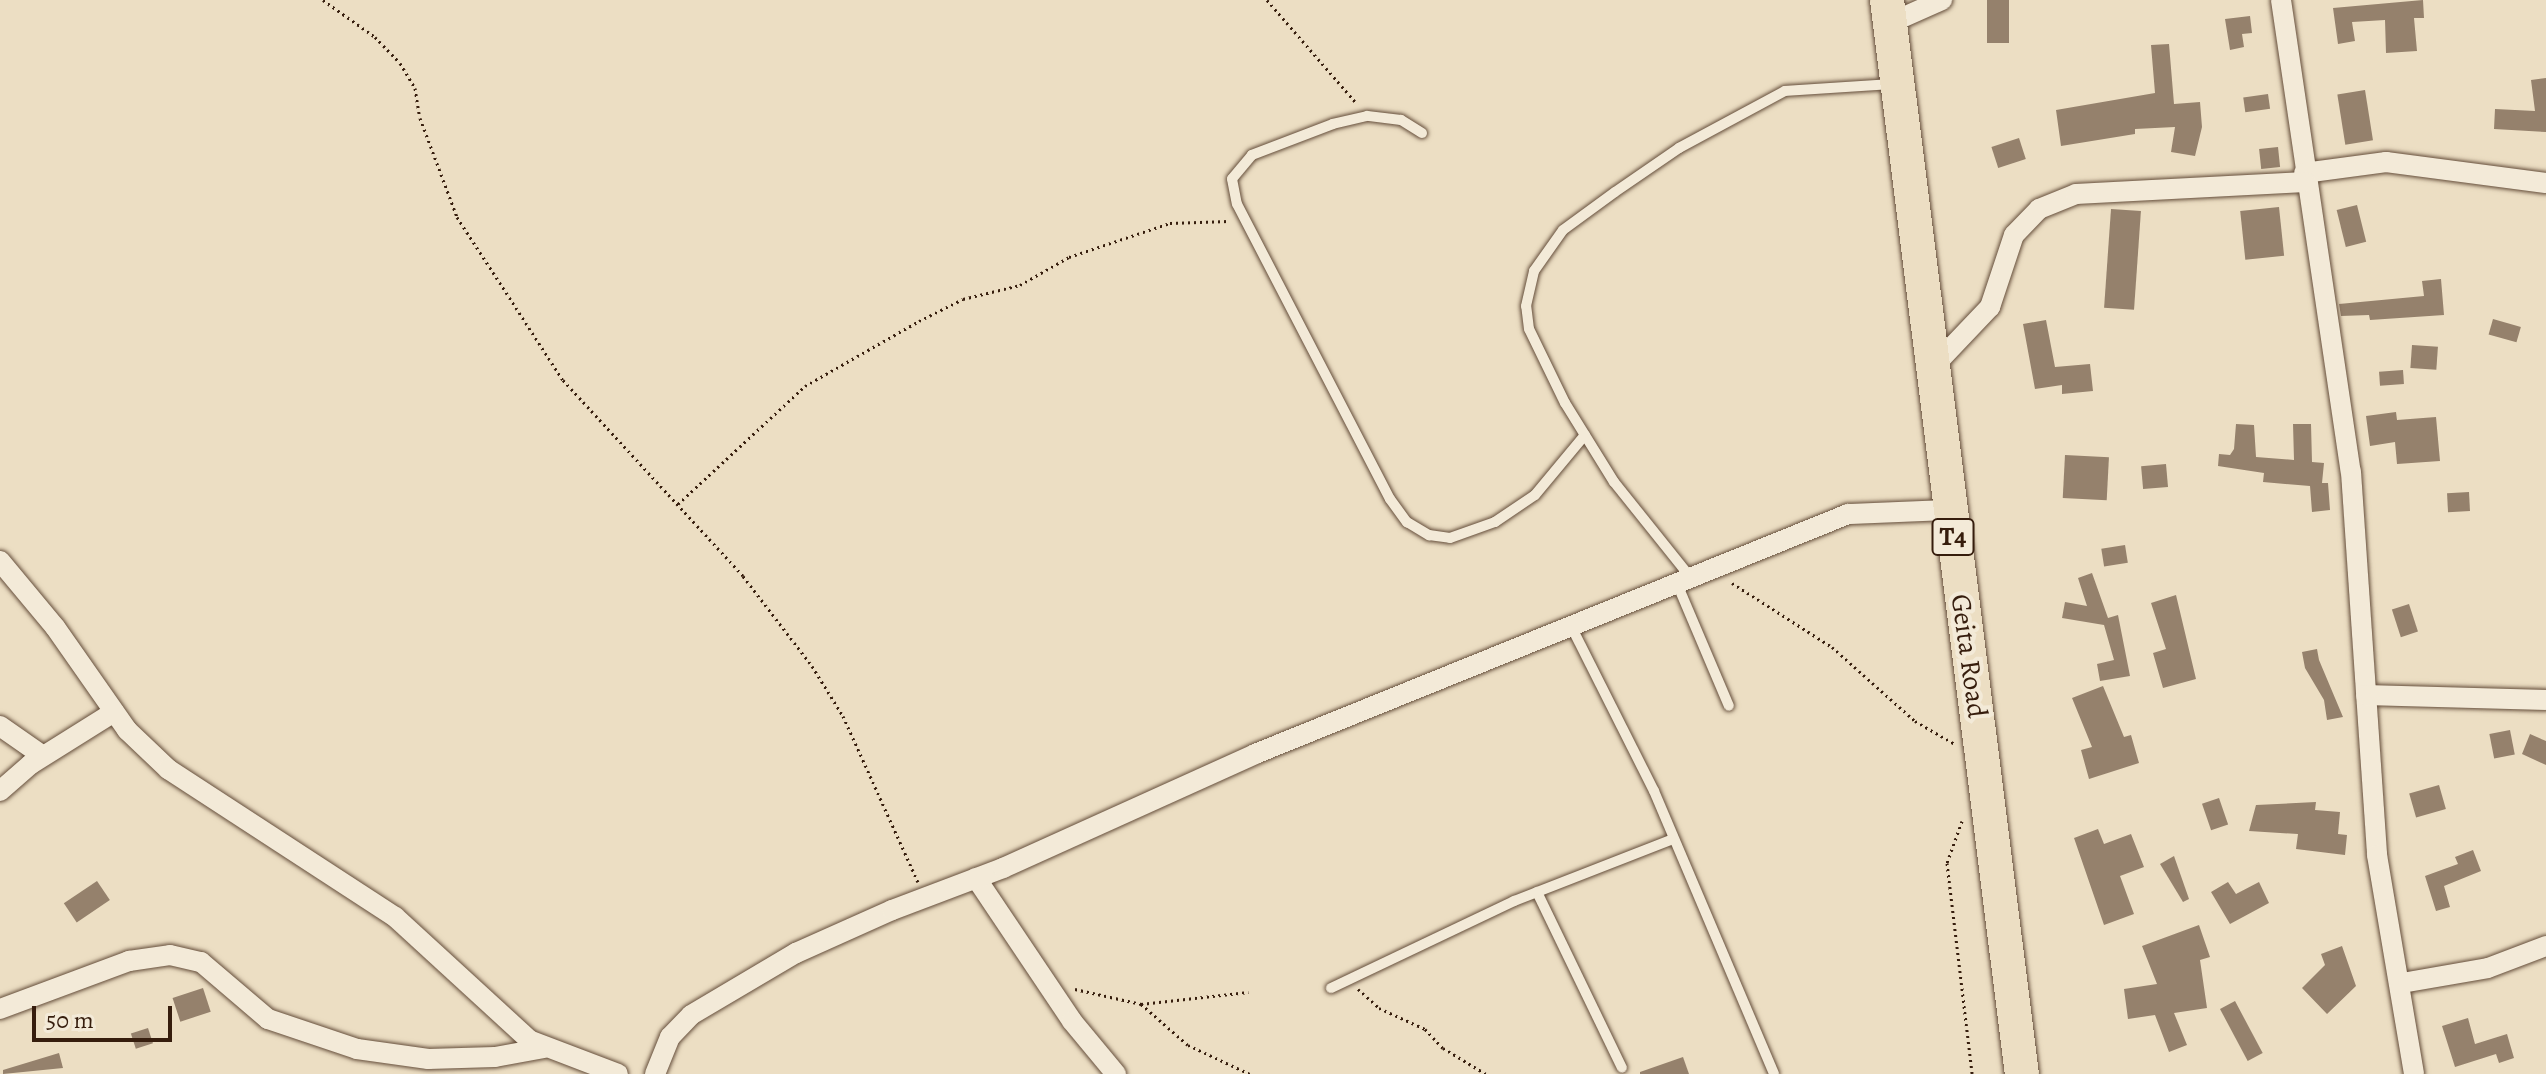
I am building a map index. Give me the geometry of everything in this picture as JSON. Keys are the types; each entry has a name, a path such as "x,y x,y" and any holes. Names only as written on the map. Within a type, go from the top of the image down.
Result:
{"highway":[{"name":"Geita Road","path":"1888,11 2022,1074"}],"street":[{"path":"1888,11 1942,0"},
{"path":"2281,0 2351,472 2377,855 2402,983 2414,1074"},
{"path":"1931,369 1990,307 2014,235 2039,209 2076,194 2305,177 2402,163 2546,183"},
{"path":"655,1074 670,1037 691,1015 796,953 976,878 1255,754 1848,514 1949,510"},
{"path":"0,561 55,627 114,712 168,769 395,917 499,1015 544,1048 618,1074"},
{"path":"2366,695 2546,700"},
{"path":"0,791 43,756 114,712"},
{"path":"0,726 43,756"},
{"path":"976,878 1041,979 1116,1074"},
{"path":"2402,983 2474,971 2546,946"},
{"path":"0,1009 129,961 170,955 201,962 268,1019 357,1049 428,1059 495,1057 544,1048"}],"lane":[{"path":"1729,706 1685,582 1614,482 1585,435 1527,318 1534,271 1563,230 1679,148 1785,91 1897,84"},
{"path":"1422,133 1401,120 1367,116 1272,145 1237,166 1233,191 1245,219 1407,522 1429,535 1450,538 1495,522 1535,495 1585,435"},
{"path":"1572,628 1648,776 1774,1074"},
{"path":"1331,988 1537,892 1673,839"},
{"path":"1537,892 1622,1068"}],"path":[{"path":"323,0 375,37 400,63 415,88 443,181 474,245 563,380 678,504 812,666 843,716 925,897"},
{"path":"1267,0 1367,116"},
{"path":"678,504 805,386 919,321 963,299 1020,285 1069,257 1170,223 1245,219"},
{"path":"1712,570 1832,647 1915,721 1967,750"},
{"path":"1964,818 1950,844 1947,863 1972,1074"},
{"path":"1041,979 1141,1004 1248,992"},
{"path":"1351,979 1379,1008 1425,1029 1443,1048 1486,1074"},
{"path":"1141,1004 1188,1045 1250,1074"}],"building":[{"path":"1987,0 2009,0 2009,43 1987,43"},
{"path":"2423,0 2424,18 2414,18 2417,51 2386,53 2385,20 2352,22 2355,41 2338,44 2333,8"},
{"path":"2250,16 2252,33 2242,34 2244,47 2230,50 2225,19"},
{"path":"2169,44 2174,104 2200,102 2202,127 2195,156 2171,152 2175,127 2135,129 2135,134 2061,146 2056,110 2155,93 2151,45"},
{"path":"2546,78 2546,132 2494,129 2495,109 2535,111 2531,80"},
{"path":"2365,90 2373,140 2345,145 2337,94"},
{"path":"2268,94 2270,109 2245,112 2243,97"},
{"path":"2019,138 2026,159 1998,168 1991,147"},
{"path":"2278,147 2280,167 2261,169 2259,149"},
{"path":"2357,205 2366,242 2346,247 2337,210"},
{"path":"2279,207 2284,256 2245,260 2240,211"},
{"path":"2111,209 2141,211 2134,310 2104,308"},
{"path":"2441,279 2444,315 2370,320 2369,315 2341,316 2339,304 2424,296 2422,281"},
{"path":"2493,319 2521,327 2516,342 2489,334"},
{"path":"2046,320 2055,367 2090,364 2093,391 2062,394 2062,385 2035,389 2023,324"},
{"path":"2412,345 2438,347 2436,370 2410,368"},
{"path":"2403,370 2404,384 2380,386 2379,372"},
{"path":"2396,412 2397,420 2436,417 2440,461 2397,464 2395,442 2370,446 2366,416"},
{"path":"2236,424 2254,425 2256,457 2294,460 2293,424 2311,424 2312,462 2324,463 2322,483 2328,483 2330,510 2312,512 2310,486 2263,482 2264,473 2218,466 2219,454 2230,455 2234,449"},
{"path":"2065,455 2109,457 2107,500 2063,498"},
{"path":"2166,464 2168,487 2143,489 2141,466"},
{"path":"2469,492 2470,511 2448,512 2447,493"},
{"path":"2125,545 2128,563 2104,567 2101,549"},
{"path":"2092,573 2108,618 2118,615 2130,676 2100,681 2097,664 2114,660 2104,625 2062,618 2065,602 2087,606 2078,578"},
{"path":"2176,595 2196,679 2163,688 2153,653 2166,649 2151,603"},
{"path":"2409,604 2418,632 2401,637 2392,610"},
{"path":"2317,649 2343,717 2327,720 2324,700 2305,668 2302,652"},
{"path":"2103,686 2124,737 2131,735 2139,763 2089,779 2081,750 2092,747 2072,698"},
{"path":"2510,730 2515,755 2494,759 2489,734"},
{"path":"2530,734 2546,741 2546,765 2522,754"},
{"path":"2439,785 2446,809 2416,818 2409,794"},
{"path":"2219,798 2228,824 2211,830 2202,804"},
{"path":"2316,802 2315,810 2340,812 2338,834 2347,835 2345,855 2296,849 2298,834 2249,831 2256,805"},
{"path":"2098,829 2104,844 2131,834 2144,867 2120,876 2134,914 2104,925 2074,838"},
{"path":"2473,850 2481,871 2444,886 2450,907 2436,911 2425,876 2458,864 2455,857"},
{"path":"2174,856 2189,899 2183,902 2160,864"},
{"path":"97,881 110,900 77,922 64,903"},
{"path":"2228,882 2236,894 2259,882 2269,903 2230,924 2211,892"},
{"path":"2199,925 2210,957 2200,960 2207,1008 2174,1013 2187,1045 2169,1052 2155,1015 2128,1019 2124,989 2157,984 2142,946"},
{"path":"2342,946 2356,986 2327,1014 2302,988 2325,965 2321,954"},
{"path":"203,988 211,1012 180,1022 173,998"},
{"path":"2235,1001 2263,1053 2248,1061 2220,1009"},
{"path":"2468,1018 2475,1044 2507,1034 2514,1058 2499,1063 2496,1054 2455,1067 2442,1026"},
{"path":"148,1028 153,1043 136,1049 131,1034"},
{"path":"59,1053 63,1068 3,1074 3,1070"},
{"path":"1683,1057 1689,1074 1640,1074 1640,1072"}]}
